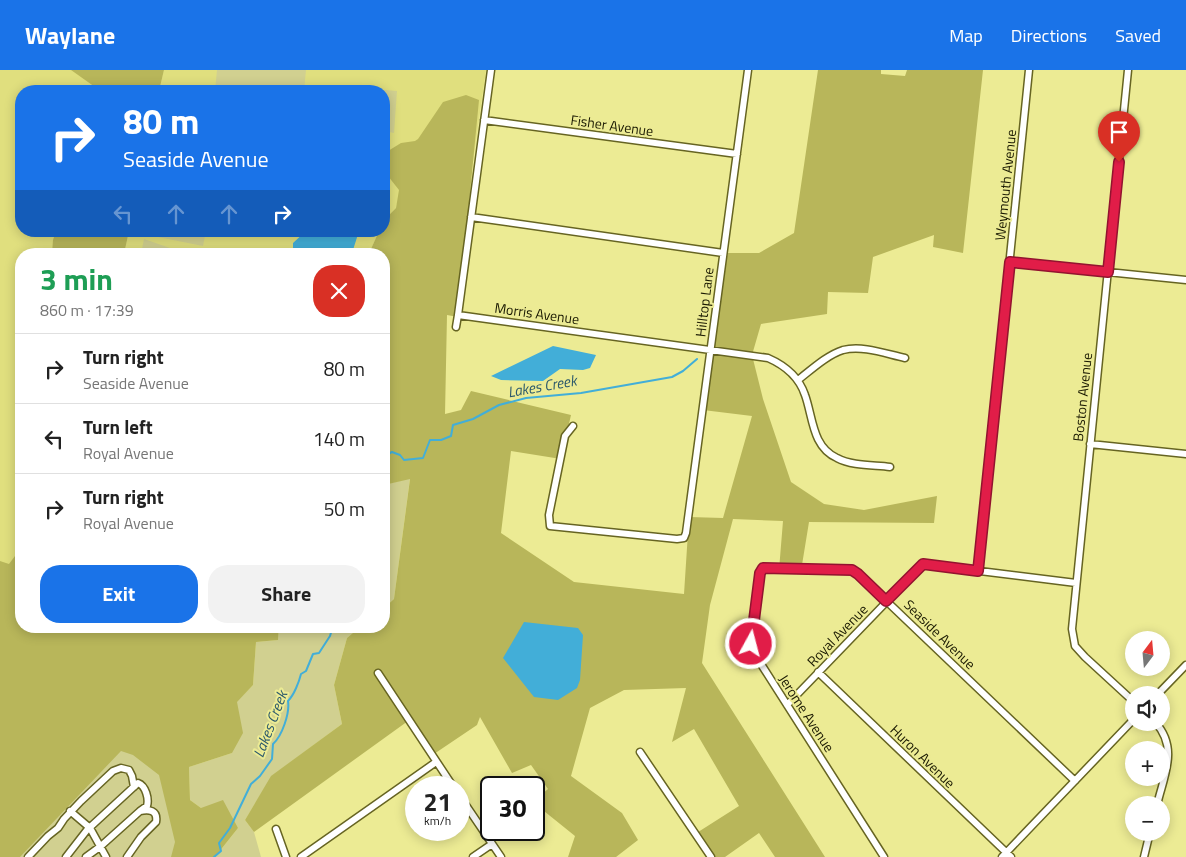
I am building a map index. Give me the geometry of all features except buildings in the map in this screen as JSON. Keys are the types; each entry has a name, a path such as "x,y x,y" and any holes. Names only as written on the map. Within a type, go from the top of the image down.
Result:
{"street":[{"path":"456,327 491,70"},
{"name":"Hilltop Lane","path":"573,426 565,436 549,515 550,526 677,539 685,536 748,70"},
{"name":"Weymouth Avenue","path":"978,571 1029,70"},
{"name":"Boston Avenue","path":"1125,694 1075,646 1072,630 1128,70"},
{"name":"Fisher Avenue","path":"484,120 737,154"},
{"path":"471,217 723,253"},
{"path":"1010,262 1186,280"},
{"name":"Morris Avenue","path":"458,315 768,358 782,365 798,380"},
{"path":"890,467 844,461 827,452 817,437 805,395 798,380 843,350 858,348 905,358"},
{"path":"1090,444 1186,454"},
{"name":"Royal Avenue","path":"787,705 923,564 1076,583"},
{"name":"Seaside Avenue","path":"762,570 768,568 852,570 858,574 1075,781"},
{"name":"Jerome Avenue","path":"762,570 751,647 884,857"},
{"path":"1166,686 1186,665"},
{"name":"Huron Avenue","path":"818,672 1007,855"},
{"path":"378,673 446,776"},
{"path":"1007,855 1125,728"},
{"path":"1159,796 1169,751 1162,731"},
{"path":"640,752 711,857"},
{"path":"301,857 436,762"},
{"path":"28,857 58,828 70,812 93,788 117,768 124,768 130,771 134,787"},
{"path":"66,857 90,828 134,787 138,784 142,785 147,797 147,806 86,857"},
{"path":"127,857 156,820 154,812 148,810 140,811"},
{"path":"470,811 500,857"},
{"path":"70,812 90,828 106,857"},
{"path":"276,829 286,857"},
{"path":"1144,857 1148,841"},
{"path":"473,857 492,844"}],"shaded area":[{"path":"0,70 114,70 112,85 15,85 15,237 90,237 89,248 15,248 15,633 20,633 0,817"},
{"path":"71,70 164,70 160,85 92,85"},
{"path":"164,70 486,70 473,161 390,151 390,85 160,85"},
{"path":"217,70 306,70 305,85 216,85"},
{"path":"818,70 881,70 881,74 905,76 907,70 983,70 963,253 933,247 934,235 873,257 868,293 828,292 827,314 761,324 752,355 763,399 791,482 824,504 864,510 937,496 934,523 809,522 801,571 779,570 783,521 733,519 710,605 702,663 825,857 775,857 759,833 725,857 710,857 695,834 739,806 694,729 672,742 686,688 624,690 590,708 571,776 622,813 638,840 616,857 568,857 575,836 545,812 545,792 548,789 545,785 545,776 539,776 531,765 512,773 480,717 477,725 431,756 408,721 254,832 245,820 271,776 342,724 334,685 347,638 353,633 390,633 390,603 394,599 410,479 390,484 390,248 371,248 376,237 390,237 390,214 396,208 399,190 390,179 390,150 401,143 418,139 443,102 466,95 479,100 458,317 447,315 445,414 461,410 471,391 571,415 561,459 511,451 501,533 574,582 684,594 689,517 723,518 752,416 703,410 719,287 728,253 759,253 794,233"},
{"path":"390,90 397,91 394,133 390,132"},
{"path":"390,178 400,190 396,208 390,214"},
{"path":"54,237 128,237 125,248 52,248"},
{"path":"128,237 376,237 371,248 125,248"},
{"path":"158,237 205,237 203,246"},
{"path":"144,239 170,248 142,248"},
{"path":"410,478 394,599 390,603 390,483"},
{"path":"15,556 15,633 278,633 278,640 256,642 253,685 237,702 243,733 232,753 189,767 190,800 201,808 223,800 238,828 215,857 171,857 175,842 159,775 133,755 121,751 20,857 0,857 0,561 9,564"},
{"path":"278,633 353,633 347,638 334,685 342,724 272,776 245,820 254,832 261,857 215,857 238,828 190,800 189,767 232,753 237,701 253,685 256,642 278,640"},
{"path":"111,739 174,781 178,857 1,857"}],"water":[{"path":"300,237 357,237 354,248 293,248 293,243"},
{"path":"553,346 596,355 590,368 583,370 560,369 543,381 501,380 491,376"},
{"path":"524,622 578,628 583,635 580,680 577,688 558,700 534,697 503,658"}],"waterway":[{"name":"Lakes Creek","path":"390,453 400,455 404,460 423,458 430,440 441,440 451,436 453,425 473,419 499,405 526,398 581,393 672,377 683,371 697,359"},
{"name":"Lakes Creek","path":"214,857 221,851 219,843 230,828 251,784 260,776 272,759 273,744 285,724 288,701 296,688 301,674 306,671 313,654 319,653 331,633"}],"route":[{"path":"751,644 760,573 763,568 852,570 886,601 923,564 978,571 1010,262 1108,272 1119,162"}]}
